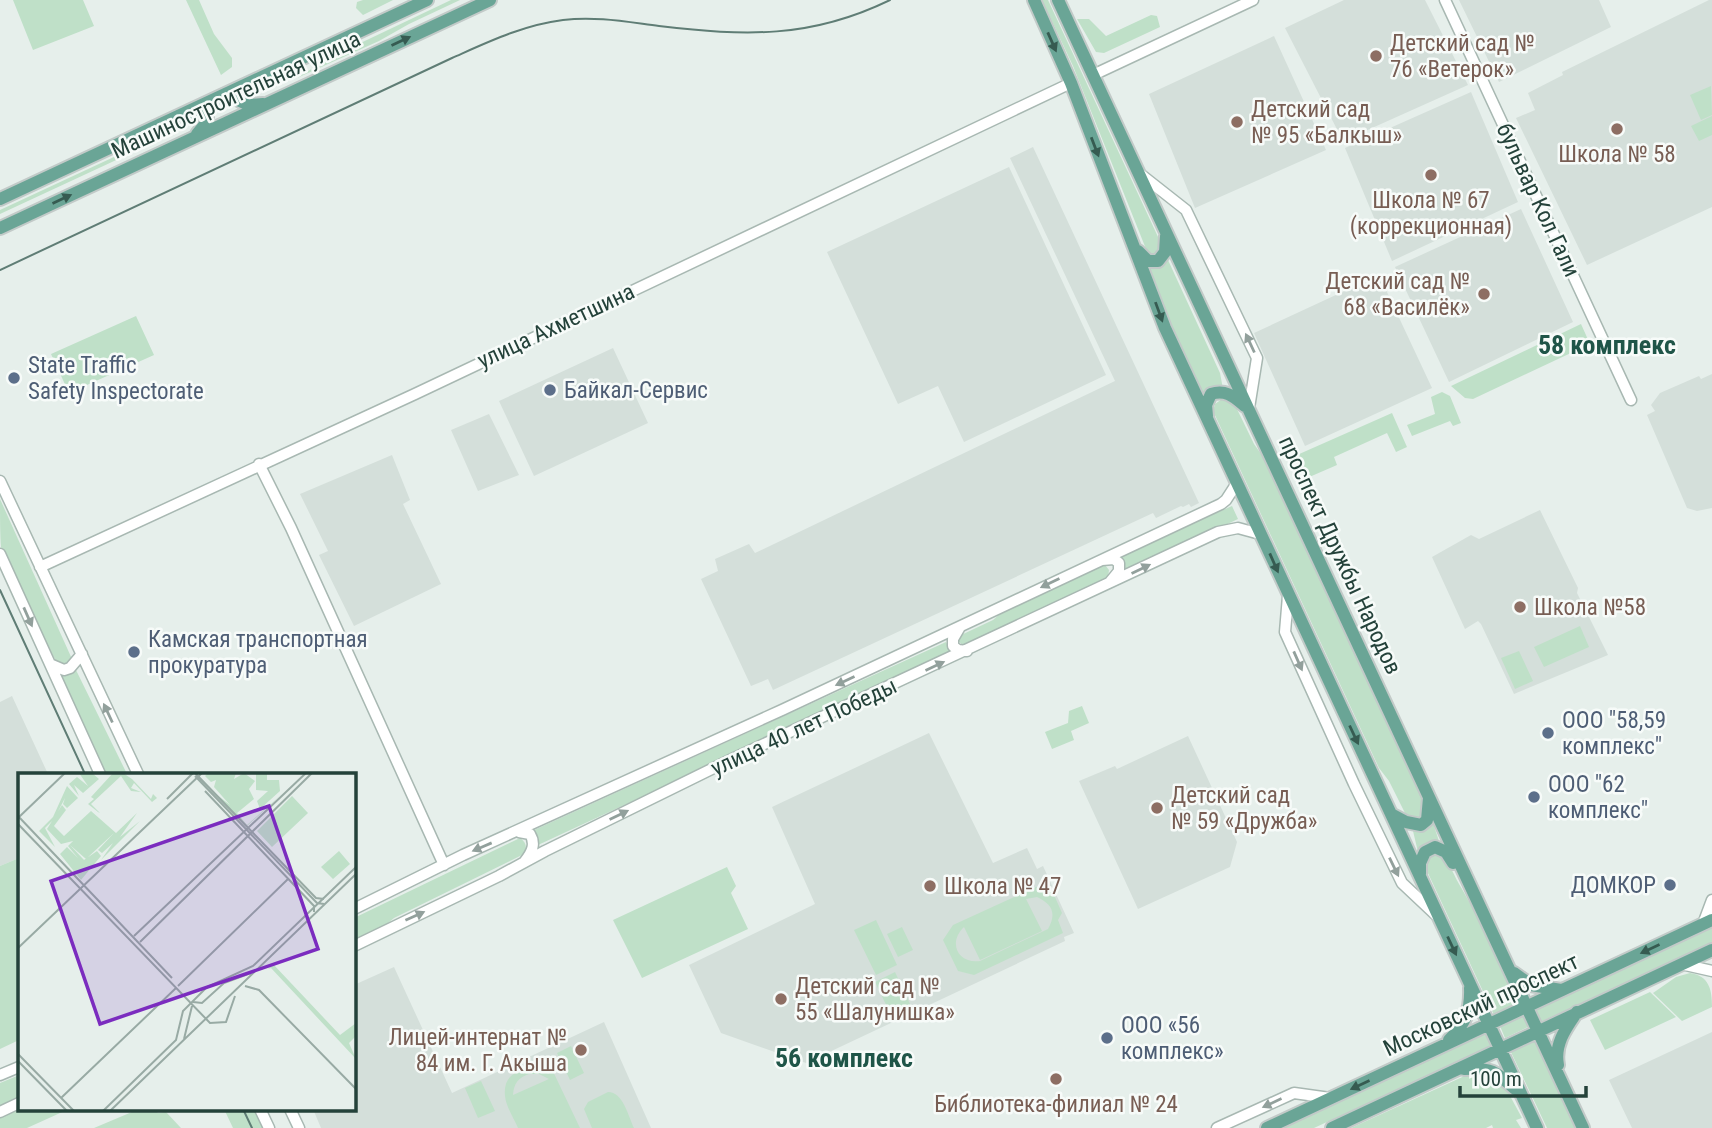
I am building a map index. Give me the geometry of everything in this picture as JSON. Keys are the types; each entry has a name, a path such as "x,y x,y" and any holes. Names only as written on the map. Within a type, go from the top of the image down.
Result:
{"main road":[{"name":"Машиностроительная улица","path":"0,198 427,0"},
{"name":"Машиностроительная улица","path":"0,228 490,0"},
{"path":"1034,0 1071,83 1165,328 1537,1128"},
{"name":"проспект Дружбы Народов","path":"1058,0 1583,1128"},
{"path":"256,79 242,92 240,101 249,106 267,104"},
{"path":"182,114 201,112 207,116 206,123 195,137"},
{"path":"1135,248 1148,261 1158,261 1165,252 1167,234"},
{"path":"1208,422 1206,405 1211,394 1220,391 1229,394 1248,409"},
{"path":"1391,814 1406,822 1421,825 1427,820 1429,797"},
{"path":"1420,877 1420,863 1424,852 1435,847 1446,852 1476,898"},
{"name":"Московский проспект","path":"1268,1128 1707,922"},
{"name":"Московский проспект","path":"1334,1127 1712,950"},
{"path":"1509,968 1531,985 1562,990"},
{"path":"1444,1045 1465,1023 1471,1003 1470,985"},
{"path":"1561,1079 1556,1050 1578,1011"},
{"path":"1457,1070 1485,1069 1498,1073 1522,1096"}],"street":[{"path":"1093,75 1253,0"},
{"name":"бульвар Кол Гали","path":"1445,0 1631,400"},
{"name":"улица Ахметшина","path":"40,567 415,394 1071,83"},
{"path":"1138,172 1186,211 1257,358 1248,409"},
{"path":"259,464 291,528 444,865"},
{"path":"0,481 137,773"},
{"name":"улица 40 лет Победы","path":"355,909 1221,504 1237,483"},
{"name":"улица 40 лет Победы","path":"355,946 732,759 1227,529 1246,529 1261,534"},
{"path":"0,554 99,773"},
{"path":"1097,561 1114,559 1119,563 1119,570 1107,586"},
{"path":"1288,596 1285,632 1354,784 1402,883 1440,919"},
{"path":"960,626 953,639 953,646 967,651"},
{"path":"49,664 64,670 70,668 82,654"},
{"path":"511,835 524,831 533,839 532,851 525,861"},
{"path":"1707,922 1712,900"},
{"path":"1681,964 1712,971"},
{"path":"0,1075 18,1067"},
{"path":"1217,1128 1294,1093 1331,1098"},
{"path":"0,1112 18,1103"},
{"path":"260,1110 269,1128"},
{"path":"290,1110 299,1128"}],"shaded area":[{"name":"Детский сад № 76 «Ветерок»","path":"1344,0 1425,0 1468,85 1343,141 1285,28"},
{"path":"1459,0 1599,0 1611,27 1499,82"},
{"name":"Школа № 58","path":"1712,0 1712,207 1587,265 1516,118 1535,110 1528,93 1563,75 1562,72"},
{"name":"Детский сад № 95 «Балкыш»","path":"1274,36 1326,150 1195,208 1149,94"},
{"name":"Школа № 67 (коррекционная)","path":"1471,92 1518,202 1392,261 1345,148"},
{"path":"1033,147 1199,503 1191,507 1189,504 1181,506 1156,518 1153,513 773,690 768,679 751,686 701,579 718,571 715,559 749,544 755,553 1115,381 1010,158"},
{"path":"1009,167 1106,375 964,442 938,386 898,404 827,252"},
{"name":"Детский сад № 68 «Василёк»","path":"1521,209 1573,322 1449,382 1395,267"},
{"path":"1379,275 1432,388 1305,446 1254,333"},
{"path":"613,348 648,423 534,476 499,401"},
{"path":"1712,374 1712,508 1697,511 1687,508 1647,415 1655,411 1651,405 1660,393 1699,376 1701,379"},
{"path":"489,414 519,475 478,491 451,430"},
{"path":"392,455 410,500 403,504 441,584 354,626 319,555 328,551 300,494"},
{"name":"Школа №58","path":"1540,510 1608,655 1514,694 1481,624 1478,621 1465,629 1432,557 1471,535 1479,539"},
{"path":"12,696 48,773 18,773 18,858 0,866 0,702"},
{"name":"Школа № 47","path":"929,733 993,863 1027,848 1037,869 1043,866 1074,933 1064,937 1065,941 806,1063 721,1033 689,965 815,904 772,807"},
{"name":"Детский сад № 59 «Дружба»","path":"1188,736 1237,842 1230,867 1138,909 1079,781 1115,766 1117,769"},
{"path":"394,967 452,1093 604,1022 651,1128 321,1128 313,1110 355,1110 355,985"},
{"path":"1712,1032 1712,1128 1632,1128 1609,1080"}],"green space":[{"path":"13,0 83,0 94,26 33,50"},
{"path":"186,0 199,0 214,34 232,58 232,67 221,75"},
{"path":"393,0 363,15 356,8 357,2"},
{"path":"451,0 460,0 297,78 329,58"},
{"path":"1042,0 1048,0 1159,239 1161,246 1156,255 1148,254 1073,66"},
{"path":"1151,15 1157,16 1160,27 1104,53 1096,52 1077,19 1089,19 1106,36"},
{"path":"1711,86 1712,115 1701,120 1690,95"},
{"path":"202,116 133,149 127,155 0,214 0,210"},
{"path":"1712,116 1712,135 1699,141 1691,126"},
{"path":"1168,260 1220,373 1223,389 1202,399 1172,330 1150,268 1162,267"},
{"path":"136,316 154,355 69,393 51,354"},
{"path":"1581,324 1590,344 1473,399 1465,398 1451,386"},
{"path":"1442,392 1450,396 1461,423 1453,426 1450,421 1412,436 1407,425 1435,414 1431,397"},
{"path":"1222,399 1235,405 1254,444 1266,461 1405,759 1426,805 1423,814 1417,819 1409,818 1405,813 1389,781 1379,768 1213,411 1215,404"},
{"path":"1392,413 1407,447 1396,452 1387,433 1334,457 1337,465 1307,478 1297,455"},
{"path":"0,499 72,659 67,666 58,665 6,563 1,547"},
{"path":"1232,506 1238,519 1141,565 1123,569 1117,557"},
{"path":"1105,565 1109,570 1108,577 965,647 958,641 959,636 993,620 1001,613"},
{"path":"1580,626 1589,647 1544,667 1534,647"},
{"path":"946,642 952,653 538,845 532,831"},
{"path":"1519,651 1533,681 1515,689 1501,658"},
{"path":"75,668 127,773 105,773 58,674 68,675"},
{"path":"1082,706 1089,723 1071,731 1074,740 1052,749 1045,732 1068,723 1069,711"},
{"path":"1432,820 1439,841 1426,843 1418,852 1413,831 1420,830"},
{"path":"520,838 526,846 524,854 394,918 382,928 355,941 355,918"},
{"path":"1438,853 1449,865 1477,917 1517,1004 1494,1015 1427,871 1425,864 1430,856"},
{"path":"18,858 18,1040 0,1049 0,866"},
{"path":"727,867 736,886 731,893 748,929 642,978 613,920"},
{"path":"1036,887 1046,887 1055,897 1062,913 1058,920 1063,933 974,975 958,971 943,940 953,925","holes":["1037,897 1052,910 1048,929 980,961 966,959 957,951 957,939 964,927 980,960 1042,931 1026,899"]},
{"path":"876,920 897,965 876,975 854,930"},
{"path":"902,927 913,950 898,957 887,934"},
{"path":"1712,928 1712,943 1540,1022 1535,1010"},
{"path":"895,972 911,1006 891,1015 875,982"},
{"path":"1690,973 1701,977 1708,984 1712,1007 1682,1021 1653,993 1676,977"},
{"path":"1650,992 1676,1017 1605,1050 1590,1020"},
{"path":"1523,1015 1528,1027 1505,1038 1500,1026"},
{"path":"1487,1032 1493,1045 1314,1128 1282,1128"},
{"path":"1534,1040 1576,1128 1547,1128 1510,1050"},
{"path":"571,1046 584,1073 570,1080 557,1053"},
{"path":"549,1063 580,1128 518,1128 505,1096 508,1080 526,1070 549,1074 545,1065","holes":["529,1074 539,1074 549,1079 513,1095 519,1079"]},
{"path":"1482,1071 1502,1081 1522,1118 1516,1120 1521,1128 1493,1128 1492,1125 1486,1128 1351,1128 1471,1073"},
{"path":"17,1076 18,1098 0,1107 0,1083"},
{"path":"481,1081 495,1111 478,1118 465,1088"},
{"path":"608,1092 621,1100 634,1128 592,1128 584,1109 588,1102"},
{"path":"18,1109 67,1110 27,1128 0,1128 0,1118"},
{"path":"137,1110 155,1110 158,1113 166,1112 181,1128 94,1128"},
{"path":"224,1110 255,1110 263,1128 233,1128"}],"tram line":[{"path":"0,270 452,58 520,30 548,22 587,19 720,32 777,31 832,22 890,0"},
{"path":"0,590 85,773"},
{"path":"243,1110 252,1128"}],"place":[{"name":"Детский сад № 76 «Ветерок»","path":"1376,56"},
{"name":"Детский сад № 95 «Балкыш»","path":"1237,122"},
{"name":"Школа № 58","path":"1617,129"},
{"name":"Школа № 67 (коррекционная)","path":"1431,175"},
{"name":"Детский сад № 68 «Василёк»","path":"1484,294"},
{"name":"State Traffic Safety Inspectorate","path":"14,378"},
{"name":"Байкал-Сервис","path":"550,390"},
{"name":"Школа №58","path":"1520,607"},
{"name":"Камская транспортная прокуратура","path":"134,652"},
{"name":"ООО \"58,59 комплекс\"","path":"1548,733"},
{"name":"ООО \"62 комплекс\"","path":"1534,797"},
{"name":"Детский сад № 59 «Дружба»","path":"1157,808"},
{"name":"ДОМКОР","path":"1670,885"},
{"name":"Школа № 47","path":"930,886"},
{"name":"Детский сад № 55 «Шалунишка»","path":"781,999"},
{"name":"ООО «56 комплекс»","path":"1107,1038"},
{"name":"Лицей-интернат № 84 им. Г. Акыша","path":"581,1050"},
{"name":"Библиотека-филиал № 24","path":"1056,1079"}],"district":[{"name":"58 комплекс","path":"1607,345"},
{"name":"56 комплекс","path":"844,1058"}]}
